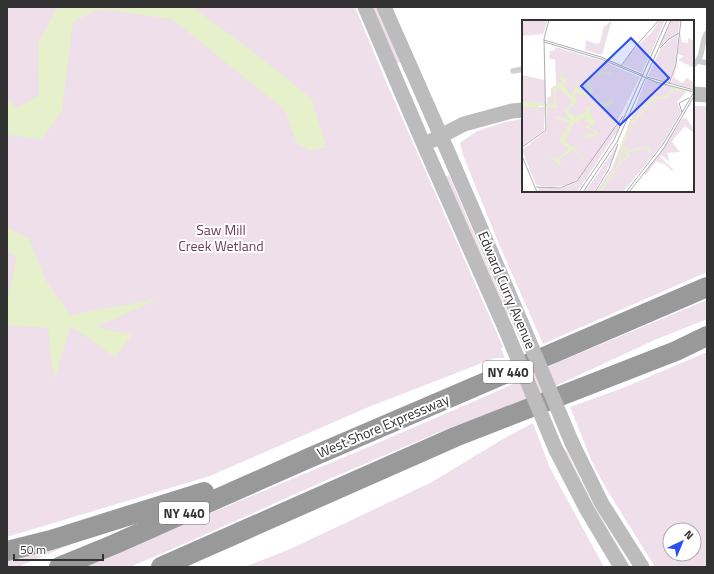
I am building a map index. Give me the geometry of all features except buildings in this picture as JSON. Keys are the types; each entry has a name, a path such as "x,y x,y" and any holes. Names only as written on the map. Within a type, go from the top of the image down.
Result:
{"highway":[{"name":"West Shore Expressway","path":"59,567 707,287"},
{"name":"NY 440","path":"160,567 455,437 707,337"},
{"path":"7,551 52,540 130,516 309,458"}],"street":[{"name":"Edward Curry Avenue","path":"365,7 505,328 556,450 587,510 621,567"},
{"name":"Edward Curry Avenue","path":"384,7 441,136 572,443 602,504 642,567"},
{"path":"694,94 707,95"},
{"path":"424,145 464,124 512,111 522,110"}],"lane":[{"path":"695,63 701,53 707,33"},
{"path":"695,63 707,63"},
{"path":"513,71 522,69"}],"green space":[{"name":"Saw Mill Creek Wetland","path":"7,7 355,7 387,84 503,347 501,349 505,358 495,358 371,406 210,476 7,537"},
{"path":"370,7 378,7 400,62 397,64"},
{"path":"694,106 707,106 707,272 543,344 499,244 464,158 460,143 477,131 505,122 522,119 522,192 694,192"},
{"path":"449,175 508,313 507,316 444,177"},
{"path":"707,300 707,319 657,339 514,405 439,432 130,567 82,567 373,445 502,389 561,361"},
{"path":"707,352 707,567 655,567 607,490 592,462 570,407 623,388"},
{"path":"533,423 550,468 604,567 244,567 288,550 432,482 503,439"},
{"path":"564,449 567,451 597,510 631,567 625,567"},
{"path":"76,542 18,567 7,567 7,556"}],"shaded area":[{"path":"58,7 192,7 255,53 312,99 326,147 310,150 297,144 285,110 172,19 98,9 73,22 62,111 42,139 7,135 7,100 18,108 39,95 38,43"},
{"path":"7,227 29,239 45,279 70,315 159,299 96,327 132,335 115,357 71,326 54,380 48,328 7,325 7,300 17,257 7,251"}]}
